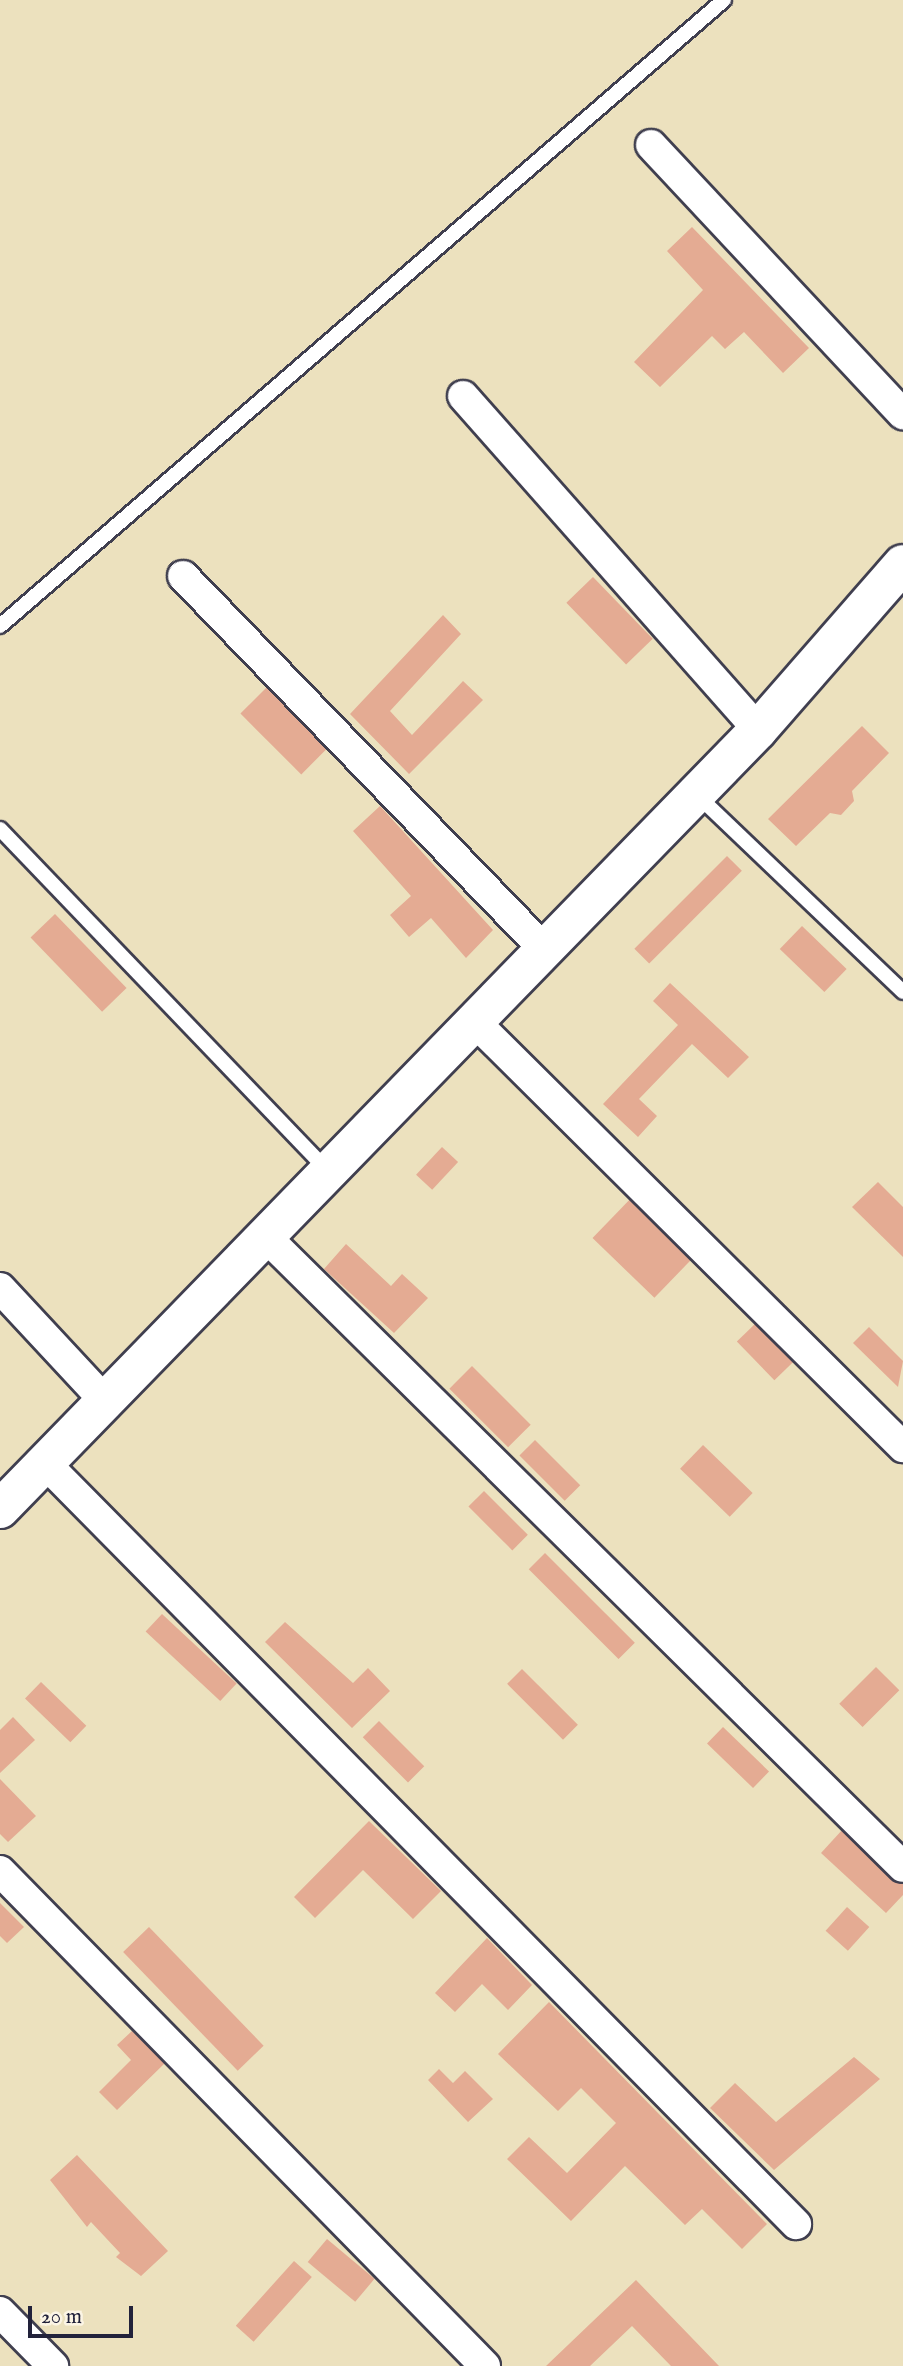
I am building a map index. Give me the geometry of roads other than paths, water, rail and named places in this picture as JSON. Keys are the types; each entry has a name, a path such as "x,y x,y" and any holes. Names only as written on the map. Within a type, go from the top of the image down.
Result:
{"street":[{"path":"651,145 903,414"},
{"path":"463,396 758,730"},
{"path":"0,1509 758,730 903,564"},
{"path":"183,576 544,950"},
{"path":"474,1021 903,1447"},
{"path":"265,1236 903,1867"},
{"path":"0,1288 104,1401"},
{"path":"46,1464 796,2224"},
{"path":"0,1871 485,2366"},
{"path":"0,2312 53,2366"}],"lane":[{"path":"0,626 724,0"},
{"path":"696,794 903,992"},
{"path":"0,829 328,1171"}]}
